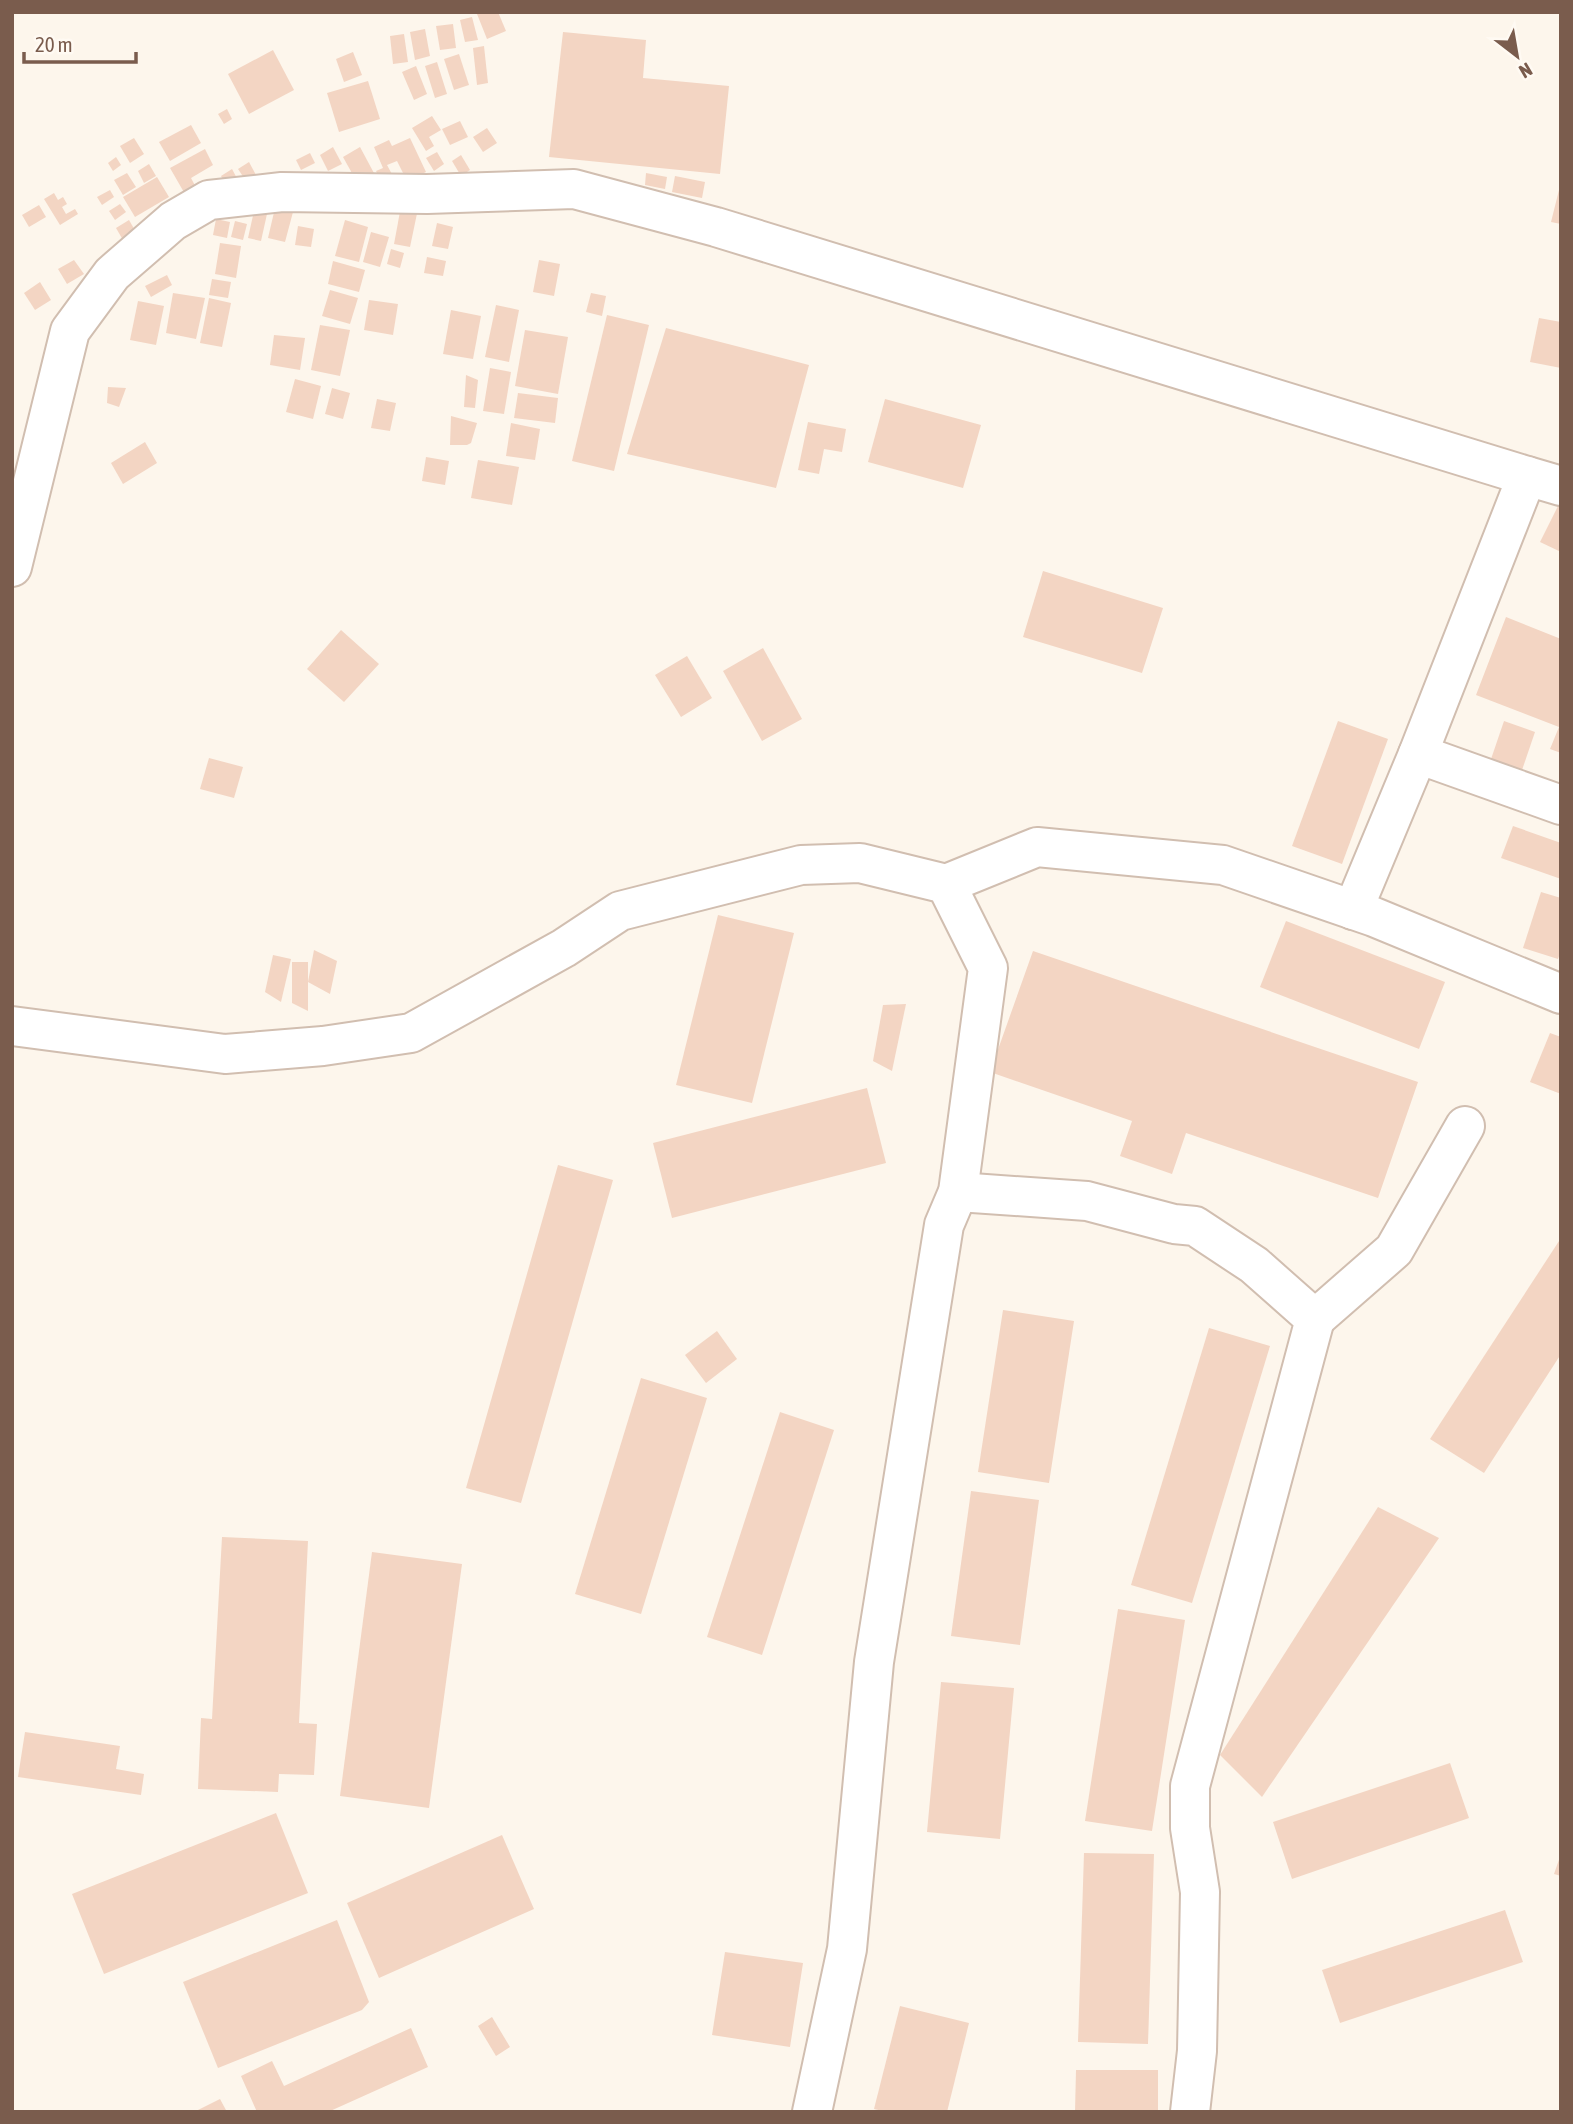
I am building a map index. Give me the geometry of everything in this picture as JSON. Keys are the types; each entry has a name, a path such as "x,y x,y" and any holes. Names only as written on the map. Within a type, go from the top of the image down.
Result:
{"street":[{"path":"12,567 70,331 112,274 173,221 209,200 282,192 427,194 573,188 716,227 1544,481 1418,754 1353,910"},
{"path":"1418,754 1561,805"},
{"path":"12,1026 225,1054 323,1046 411,1033 564,948 620,911 801,865 860,863 946,884 1037,847 1223,865 1353,910 1561,994"},
{"path":"812,2112 848,1949 874,1662 944,1225 958,1192 985,1008 988,968 946,884"},
{"path":"1190,2112 1197,2051 1200,1892 1190,1828 1190,1786 1315,1318 1394,1250 1465,1126"},
{"path":"958,1192 1087,1201 1174,1224 1195,1226 1254,1265 1315,1318"}],"building":[{"path":"498,12 506,31 487,39 477,14"},
{"path":"472,17 478,40 465,42 460,20"},
{"path":"453,24 456,48 440,50 436,26"},
{"path":"425,29 430,56 415,60 410,32"},
{"path":"563,32 646,40 643,78 729,86 720,174 549,157"},
{"path":"404,34 408,62 393,64 390,36"},
{"path":"484,46 488,83 477,85 473,48"},
{"path":"273,50 294,90 249,114 228,74"},
{"path":"353,52 362,75 344,82 336,59"},
{"path":"459,54 469,85 454,90 444,59"},
{"path":"437,62 447,94 435,98 425,66"},
{"path":"416,66 427,94 414,100 402,72"},
{"path":"368,81 380,119 339,132 327,93"},
{"path":"227,109 232,119 224,124 218,114"},
{"path":"432,116 441,130 429,137 434,146 426,151 412,128"},
{"path":"460,121 468,137 450,145 442,129"},
{"path":"191,125 201,143 170,161 159,142"},
{"path":"487,128 497,143 483,152 473,137"},
{"path":"134,138 144,154 130,163 120,146"},
{"path":"410,138 426,172 407,181 397,161 387,165 394,178 383,184 376,171 383,168 374,147 389,140 392,146"},
{"path":"333,147 342,164 328,171 320,155"},
{"path":"360,147 375,175 358,184 343,157"},
{"path":"205,149 213,165 191,178 200,195 189,201 170,168"},
{"path":"437,152 444,164 434,171 426,158"},
{"path":"310,153 315,163 301,170 296,160"},
{"path":"461,155 470,170 461,176 452,161"},
{"path":"116,157 121,165 113,171 108,163"},
{"path":"249,162 256,175 246,181 238,169"},
{"path":"149,164 156,176 144,183 138,171"},
{"path":"232,169 240,184 228,190 221,176"},
{"path":"127,173 136,187 123,195 114,180"},
{"path":"646,173 667,177 665,189 645,185"},
{"path":"675,176 705,182 702,198 672,192"},
{"path":"157,177 169,197 135,217 123,197"},
{"path":"1561,187 1561,224 1551,222"},
{"path":"110,190 114,197 102,205 97,197"},
{"path":"54,193 58,200 63,197 67,204 62,207 66,214 75,209 78,214 60,225 44,199"},
{"path":"402,201 419,204 410,247 394,244"},
{"path":"120,204 126,212 115,220 109,211"},
{"path":"39,205 46,217 29,227 22,215"},
{"path":"275,208 293,212 285,242 268,238"},
{"path":"254,211 267,214 261,241 248,238"},
{"path":"216,219 230,222 227,238 213,235"},
{"path":"129,220 140,239 127,247 116,228"},
{"path":"345,220 368,227 359,262 335,256"},
{"path":"235,221 247,224 243,240 231,237"},
{"path":"437,223 453,227 448,249 432,246"},
{"path":"298,226 314,229 311,247 295,245"},
{"path":"371,232 389,237 380,267 363,262"},
{"path":"220,243 241,246 236,278 215,274"},
{"path":"391,249 404,253 400,268 387,264"},
{"path":"427,257 446,261 443,276 424,273"},
{"path":"74,260 84,274 67,284 58,269"},
{"path":"539,260 560,264 554,296 533,292"},
{"path":"333,261 365,270 359,292 328,284"},
{"path":"167,275 172,285 151,297 145,286"},
{"path":"212,279 231,282 228,298 209,295"},
{"path":"40,282 51,300 35,310 24,293"},
{"path":"330,290 358,298 350,324 322,316"},
{"path":"173,293 205,298 196,339 166,333"},
{"path":"591,293 606,296 602,316 586,312"},
{"path":"209,298 231,303 222,347 200,343"},
{"path":"369,300 398,304 393,335 364,330"},
{"path":"138,301 164,306 156,345 130,340"},
{"path":"496,305 519,310 509,362 485,357"},
{"path":"451,310 481,316 473,359 443,354"},
{"path":"607,315 649,325 614,471 572,461"},
{"path":"1539,318 1561,322 1561,368 1530,362"},
{"path":"320,325 350,330 340,376 311,370"},
{"path":"666,328 809,365 776,488 627,454"},
{"path":"525,330 568,337 558,394 515,386"},
{"path":"274,335 305,338 300,370 270,365"},
{"path":"490,368 511,372 504,414 483,411"},
{"path":"466,375 478,380 475,408 464,407"},
{"path":"295,379 321,386 313,419 286,412"},
{"path":"108,387 126,388 119,407 107,403"},
{"path":"332,388 350,393 343,419 325,414"},
{"path":"518,393 558,398 555,423 514,418"},
{"path":"377,399 396,403 390,431 371,428"},
{"path":"885,399 981,425 963,488 868,462"},
{"path":"451,416 477,423 471,443 450,445"},
{"path":"808,422 846,429 842,452 824,449 819,474 798,470"},
{"path":"511,423 540,429 535,460 506,456"},
{"path":"145,442 157,463 123,484 111,463"},
{"path":"426,457 449,461 445,485 422,481"},
{"path":"478,460 519,467 512,505 471,498"},
{"path":"1561,500 1561,552 1540,542"},
{"path":"1043,571 1163,608 1142,673 1023,637"},
{"path":"1506,617 1561,639 1561,753 1550,749 1559,727 1476,695"},
{"path":"341,630 379,664 344,702 307,669"},
{"path":"763,648 802,719 762,741 723,671"},
{"path":"687,656 712,698 681,717 655,675"},
{"path":"1338,721 1388,739 1342,864 1292,846"},
{"path":"1504,721 1535,732 1520,776 1489,765"},
{"path":"209,758 243,767 234,798 200,789"},
{"path":"1513,826 1561,843 1561,879 1501,858"},
{"path":"1541,892 1561,898 1561,951 1558,959 1523,948"},
{"path":"718,915 794,933 752,1103 676,1085"},
{"path":"1286,921 1445,982 1419,1049 1260,987"},
{"path":"314,950 337,961 330,994 308,982"},
{"path":"1033,951 1418,1082 1378,1198 1186,1133 1172,1174 1120,1156 1132,1121 990,1072"},
{"path":"273,955 291,959 281,1002 265,992"},
{"path":"292,962 308,962 308,1011 292,1003"},
{"path":"906,1004 892,1071 873,1061 883,1005"},
{"path":"1550,1033 1561,1037 1561,1094 1530,1082"},
{"path":"867,1088 886,1163 672,1218 653,1143"},
{"path":"558,1165 613,1180 521,1503 466,1488"},
{"path":"1561,1238 1561,1354 1484,1473 1430,1439"},
{"path":"1003,1310 1074,1321 1049,1483 978,1472"},
{"path":"1209,1328 1270,1346 1192,1603 1131,1585"},
{"path":"717,1331 737,1359 706,1383 685,1355"},
{"path":"641,1378 707,1398 641,1614 575,1594"},
{"path":"780,1412 834,1430 762,1655 707,1637"},
{"path":"971,1491 1039,1500 1020,1645 951,1636"},
{"path":"1378,1507 1439,1538 1262,1797 1220,1755"},
{"path":"222,1537 308,1541 299,1723 317,1724 314,1775 279,1774 278,1792 198,1789 201,1718 212,1719"},
{"path":"372,1552 462,1564 429,1808 340,1796"},
{"path":"1118,1609 1185,1620 1152,1831 1085,1821"},
{"path":"941,1682 1014,1688 1000,1839 927,1832"},
{"path":"25,1732 120,1746 116,1769 144,1774 141,1795 18,1777"},
{"path":"1450,1763 1469,1818 1292,1879 1273,1822"},
{"path":"276,1813 308,1893 104,1974 72,1894"},
{"path":"502,1835 534,1909 379,1978 347,1903"},
{"path":"1084,1853 1154,1854 1148,2044 1078,2042"},
{"path":"1561,1854 1561,1876 1554,1874"},
{"path":"1505,1910 1523,1962 1340,2023 1322,1970"},
{"path":"337,1920 369,2002 362,2010 218,2068 183,1982"},
{"path":"725,1952 803,1963 790,2047 712,2035"},
{"path":"900,2006 969,2023 947,2112 887,2112 874,2109"},
{"path":"492,2017 510,2047 496,2056 478,2026"},
{"path":"411,2028 428,2067 328,2112 257,2112 241,2076 272,2061 284,2086"},
{"path":"1076,2070 1158,2070 1158,2112 1075,2112"},
{"path":"220,2099 227,2112 194,2112"}]}
